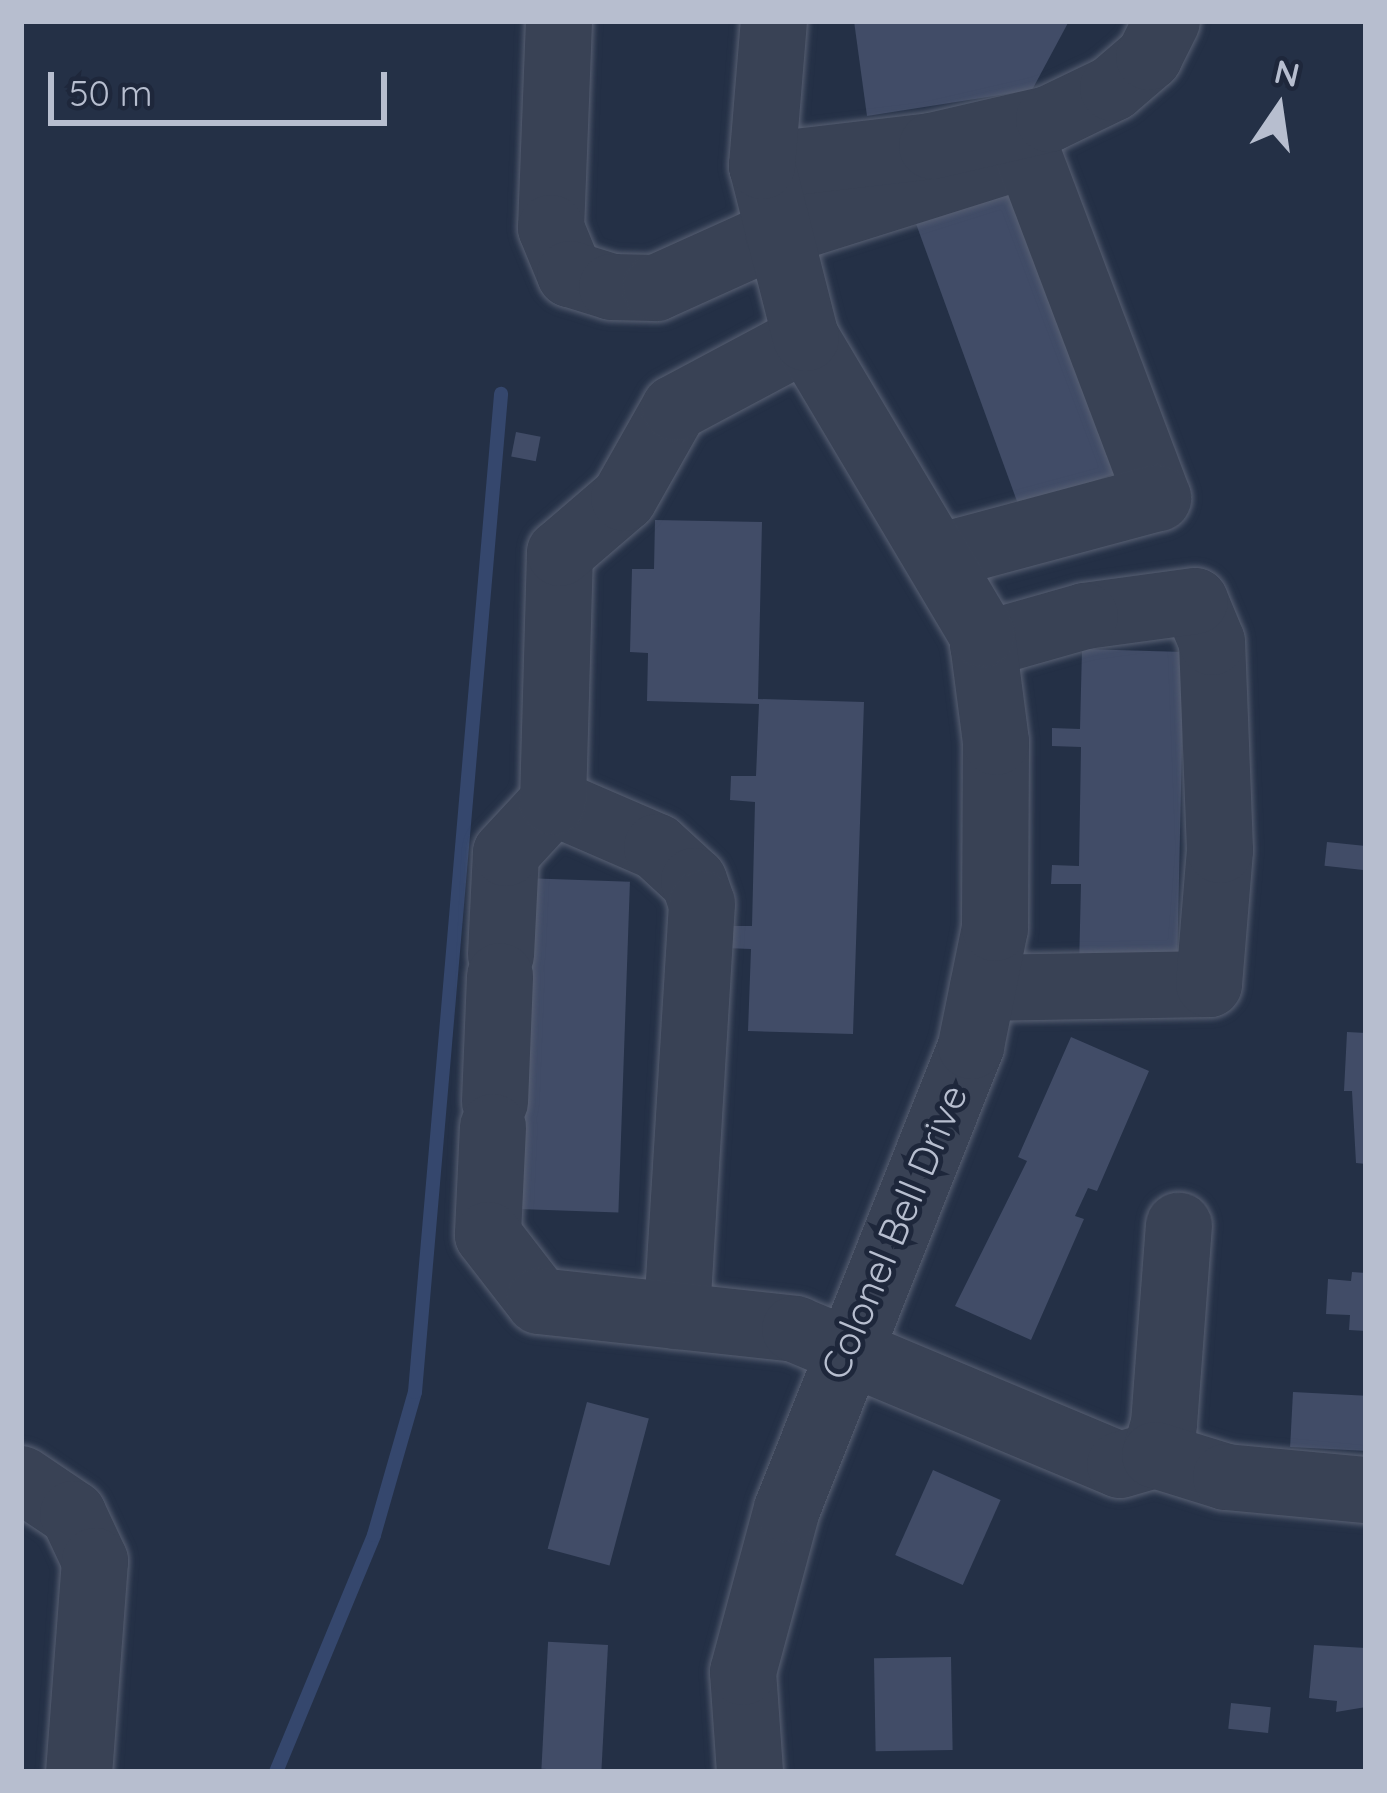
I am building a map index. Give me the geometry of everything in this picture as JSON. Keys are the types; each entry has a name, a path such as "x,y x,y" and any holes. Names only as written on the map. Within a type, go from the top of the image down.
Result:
{"street":[{"path":"560,21 551,229 570,274 656,288 778,233 1028,154 1158,498 942,556"},
{"name":"Colonel Bell Drive","path":"750,1772 743,1672 845,1348 898,1241 971,1046 995,928 996,742 983,645 942,556 806,338 762,166 774,21"},
{"path":"762,166 932,146 1049,119 1113,88 1149,57 1168,21"},
{"path":"806,338 675,408 624,498 560,553 554,802 506,853 488,1235 539,1301 795,1329 1120,1465 1154,1455 1226,1477 1366,1490"},
{"path":"983,645 1084,616 1196,601 1213,642 1220,850 1209,984 983,988"},
{"path":"554,802 657,847 694,881 702,904 677,1316"},
{"path":"1154,1455 1179,1226"},
{"path":"21,1480 73,1514 95,1561 79,1772"}],"building":[{"path":"854,21 1069,21 1032,90 867,116"},
{"path":"1009,178 1116,473 1020,508 912,213"},
{"path":"516,432 541,437 536,461 511,457"},
{"path":"655,520 762,522 758,699 864,702 853,1034 748,1031 751,949 725,948 725,926 752,926 755,802 730,800 731,776 756,776 759,704 647,701 648,653 630,652 632,569 654,569"},
{"path":"1082,649 1184,652 1177,969 1079,967 1081,884 1051,884 1052,865 1079,866 1081,747 1052,746 1052,728 1080,729"},
{"path":"1327,842 1366,846 1363,870 1324,866"},
{"path":"523,878 630,882 618,1213 511,1209"},
{"path":"1347,1032 1366,1033 1366,1164 1356,1163 1352,1091 1344,1091"},
{"path":"1071,1037 1149,1071 1097,1191 1088,1188 1075,1216 1084,1219 1031,1340 955,1306 1027,1161 1018,1157"},
{"path":"1352,1272 1366,1273 1366,1331 1349,1330 1350,1315 1326,1314 1328,1279 1351,1281"},
{"path":"1293,1392 1366,1396 1363,1451 1290,1447"},
{"path":"587,1402 649,1419 609,1565 548,1549"},
{"path":"933,1470 1001,1500 963,1585 895,1555"},
{"path":"548,1642 608,1645 601,1772 541,1769"},
{"path":"1314,1645 1366,1648 1366,1707 1336,1712 1337,1701 1309,1698"},
{"path":"951,1657 953,1750 876,1751 874,1658"},
{"path":"1231,1703 1271,1707 1268,1733 1228,1729"}],"waterway":[{"path":"276,1772 374,1535 415,1392 501,394"}]}
